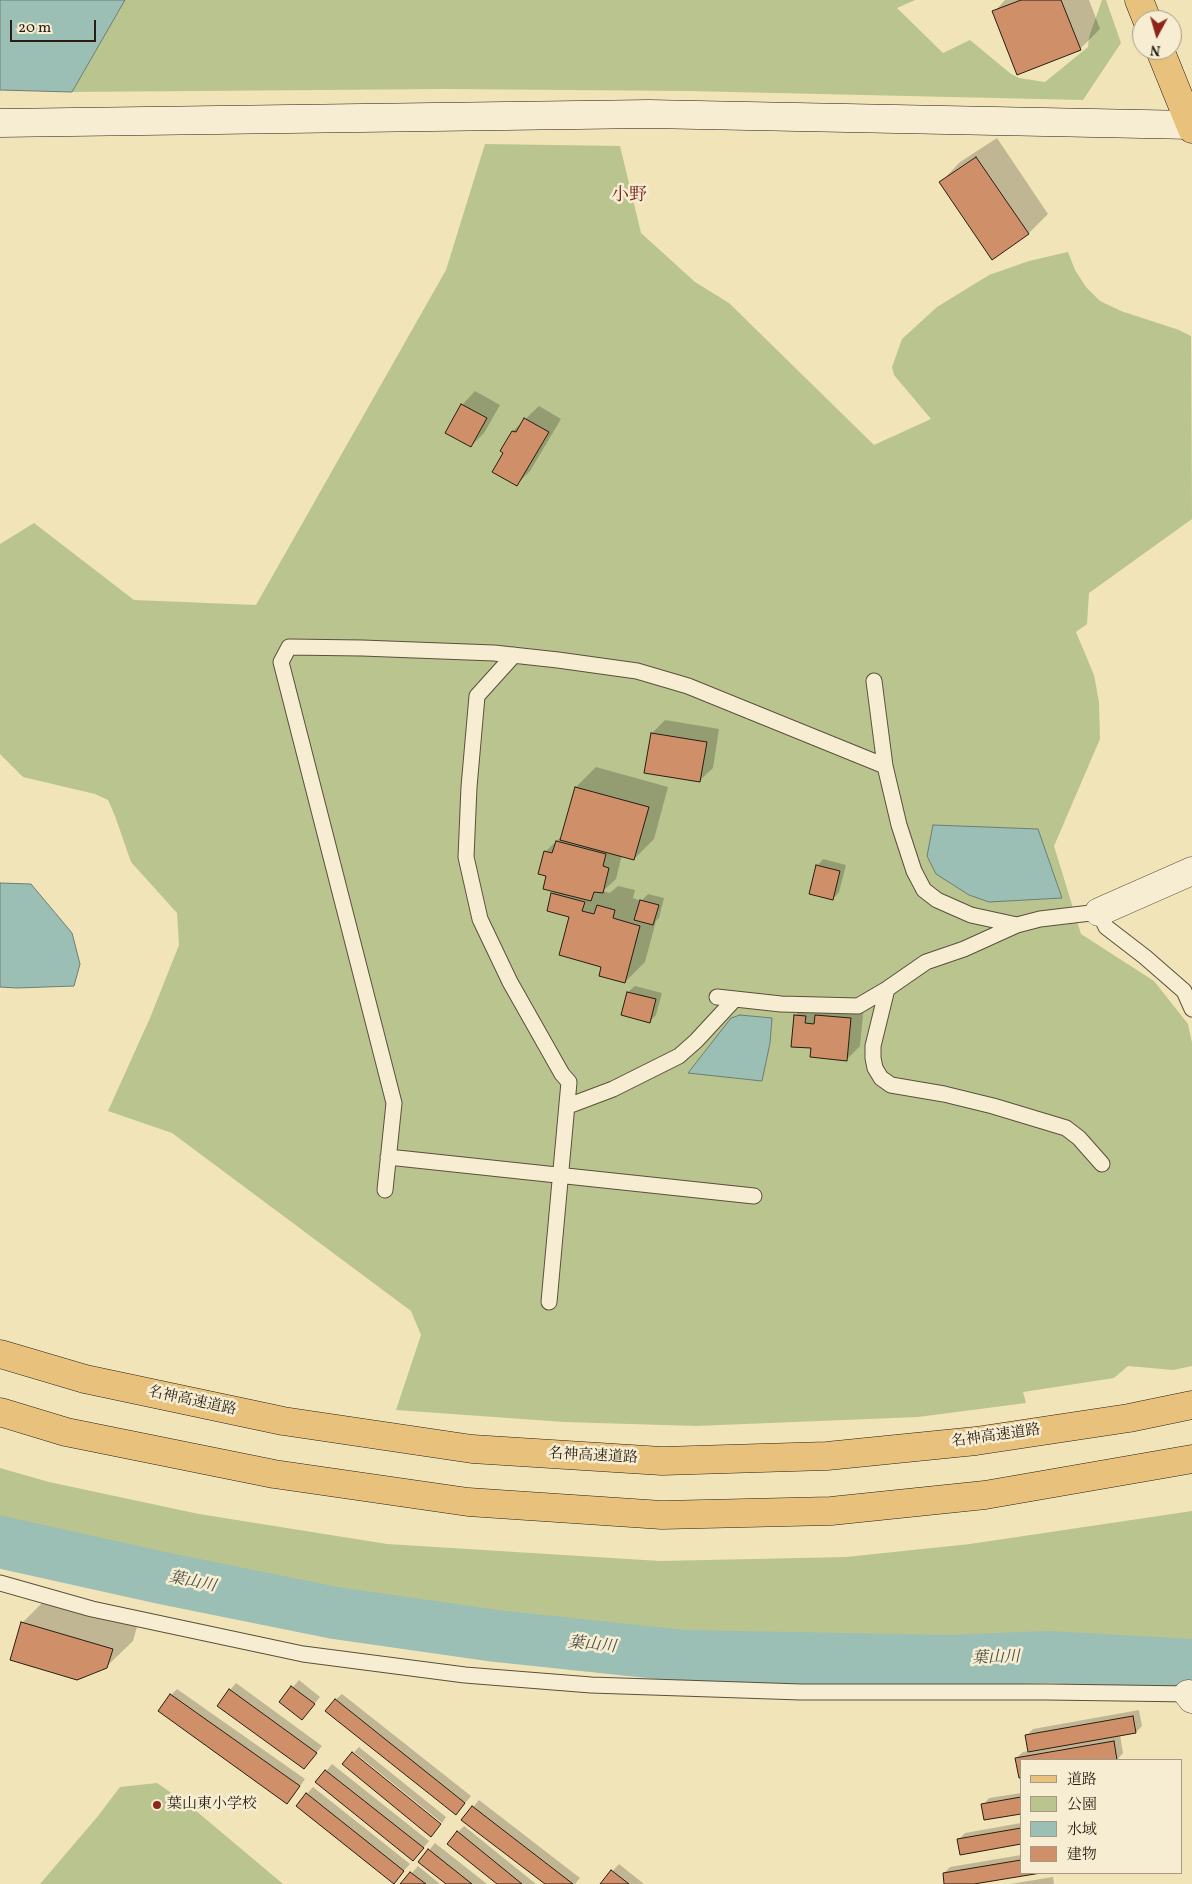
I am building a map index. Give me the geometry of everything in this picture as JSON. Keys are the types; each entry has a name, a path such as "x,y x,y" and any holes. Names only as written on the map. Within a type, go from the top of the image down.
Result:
{"main road":[{"path":"1164,60 1192,126"},
{"name":"名神高速道路","path":"0,1354 85,1379 283,1422 472,1450 662,1461 827,1456 947,1444 1129,1418 1192,1405"},
{"path":"0,1412 66,1432 274,1474 468,1502 662,1515 831,1511 985,1495 1192,1459"}],"street":[{"path":"0,123 649,114 1192,126"},
{"path":"1099,912 1192,871"}],"lane":[{"path":"385,1190 394,1103 281,662 289,647 362,648 514,656 637,671 688,686 885,766"},
{"path":"514,656 477,696 466,857 480,919 510,982 562,1074 569,1082 562,1176 549,1302"},
{"path":"874,681 885,766 899,825 914,872 924,890 937,900 971,915 1017,925"},
{"path":"716,997 781,1004 858,1006 926,962 964,949 1017,925 1040,919 1099,912 1106,927 1145,957 1184,991 1192,1009"},
{"path":"887,988 873,1046 875,1068 881,1078 891,1085 944,1094 993,1106 1066,1128 1080,1138 1102,1164"},
{"path":"568,1106 613,1089 679,1056 696,1042 734,1000"},
{"path":"388,1157 754,1196"},
{"path":"0,1583 92,1609 303,1654 465,1676 591,1685 801,1692 1047,1692 1190,1696"}],"green space":[{"path":"125,0 915,0 897,8 943,53 970,40 1011,74 1019,78 1045,82 1088,47 1089,37 1102,0 1106,0 1121,43 1083,100 688,91 446,89 72,92"},
{"path":"485,144 620,146 641,233 695,282 729,303 874,445 931,419 894,375 892,367 902,339 937,307 989,275 1029,261 1068,252 1075,270 1086,287 1100,301 1121,311 1179,330 1191,336 1192,519 1089,593 1087,624 1076,632 1094,675 1099,702 1100,739 1054,846 1081,934 1154,981 1188,1024 1192,1043 1192,1366 1173,1370 1128,1366 1114,1378 1023,1392 1026,1403 918,1417 696,1426 564,1422 396,1410 421,1335 411,1311 172,1133 108,1111 150,1018 179,945 177,913 131,862 108,800 95,794 23,777 0,754 0,544 34,523 134,600 256,605 446,270"},
{"path":"0,1468 49,1482 199,1514 387,1544 660,1561 846,1557 970,1544 1192,1511 1192,1654 1146,1652 1062,1643 942,1652 699,1643 619,1638 403,1611 263,1587 120,1556 0,1526"},
{"path":"157,1783 189,1805 283,1884 40,1884 120,1787"}],"water":[{"path":"0,0 125,0 72,92 0,90"},
{"path":"933,825 1038,829 1062,898 989,902 969,895 936,874 927,856"},
{"path":"0,883 31,884 72,933 80,964 74,986 0,987"},
{"path":"740,1015 772,1018 770,1043 762,1081 688,1073 731,1018"}],"building":[{"path":"1021,0 1061,0 1081,50 1017,75 992,11"},
{"path":"976,157 1029,234 992,260 939,182"},
{"path":"461,404 487,418 471,447 445,433"},
{"path":"524,418 549,432 517,486 492,472 503,453 500,451 512,431 516,432"},
{"path":"651,733 707,742 700,782 644,773"},
{"path":"575,787 649,807 634,860 560,840"},
{"path":"556,841 606,854 603,866 609,868 603,893 594,892 591,901 543,889 546,876 538,874 544,851 552,853"},
{"path":"816,865 840,871 833,900 809,894"},
{"path":"551,893 585,902 582,911 594,914 597,905 615,910 613,918 640,926 625,983 599,976 601,967 559,955 569,917 547,911"},
{"path":"640,900 659,905 653,925 634,920"},
{"path":"627,992 656,999 650,1023 621,1015"},
{"path":"794,1015 806,1016 805,1023 814,1024 815,1015 851,1018 847,1061 810,1057 811,1048 791,1047"},
{"path":"21,1622 113,1649 107,1668 77,1680 10,1660"},
{"path":"291,1686 315,1704 302,1720 279,1702"},
{"path":"229,1689 317,1753 304,1769 217,1706"},
{"path":"170,1694 300,1786 287,1804 158,1711"},
{"path":"335,1699 465,1803 456,1815 325,1711"},
{"path":"1133,1716 1136,1733 1028,1752 1025,1735"},
{"path":"1114,1741 1117,1759 1020,1759 1019,1778 1015,1758"},
{"path":"352,1752 441,1824 431,1837 342,1764"},
{"path":"325,1770 424,1848 413,1861 315,1782"},
{"path":"306,1793 404,1871 394,1884 296,1806"},
{"path":"1020,1797 1020,1814 984,1820 981,1804"},
{"path":"472,1806 573,1884 545,1884 461,1820"},
{"path":"1020,1828 1020,1844 960,1855 957,1839"},
{"path":"457,1831 522,1884 497,1884 447,1844"},
{"path":"428,1849 472,1884 446,1884 418,1862"},
{"path":"1020,1860 1020,1874 1035,1874 974,1884 944,1884 943,1873"},
{"path":"611,1870 629,1884 600,1884"},
{"path":"410,1872 426,1884 400,1884"}],"waterway":[{"name":"葉山川","path":"0,1542 162,1578 335,1613 496,1636 685,1656 948,1661 1048,1657 1192,1665"}],"place":[{"name":"葉山東小学校","path":"157,1805"}],"district":[{"name":"小野","path":"629,197"}]}
